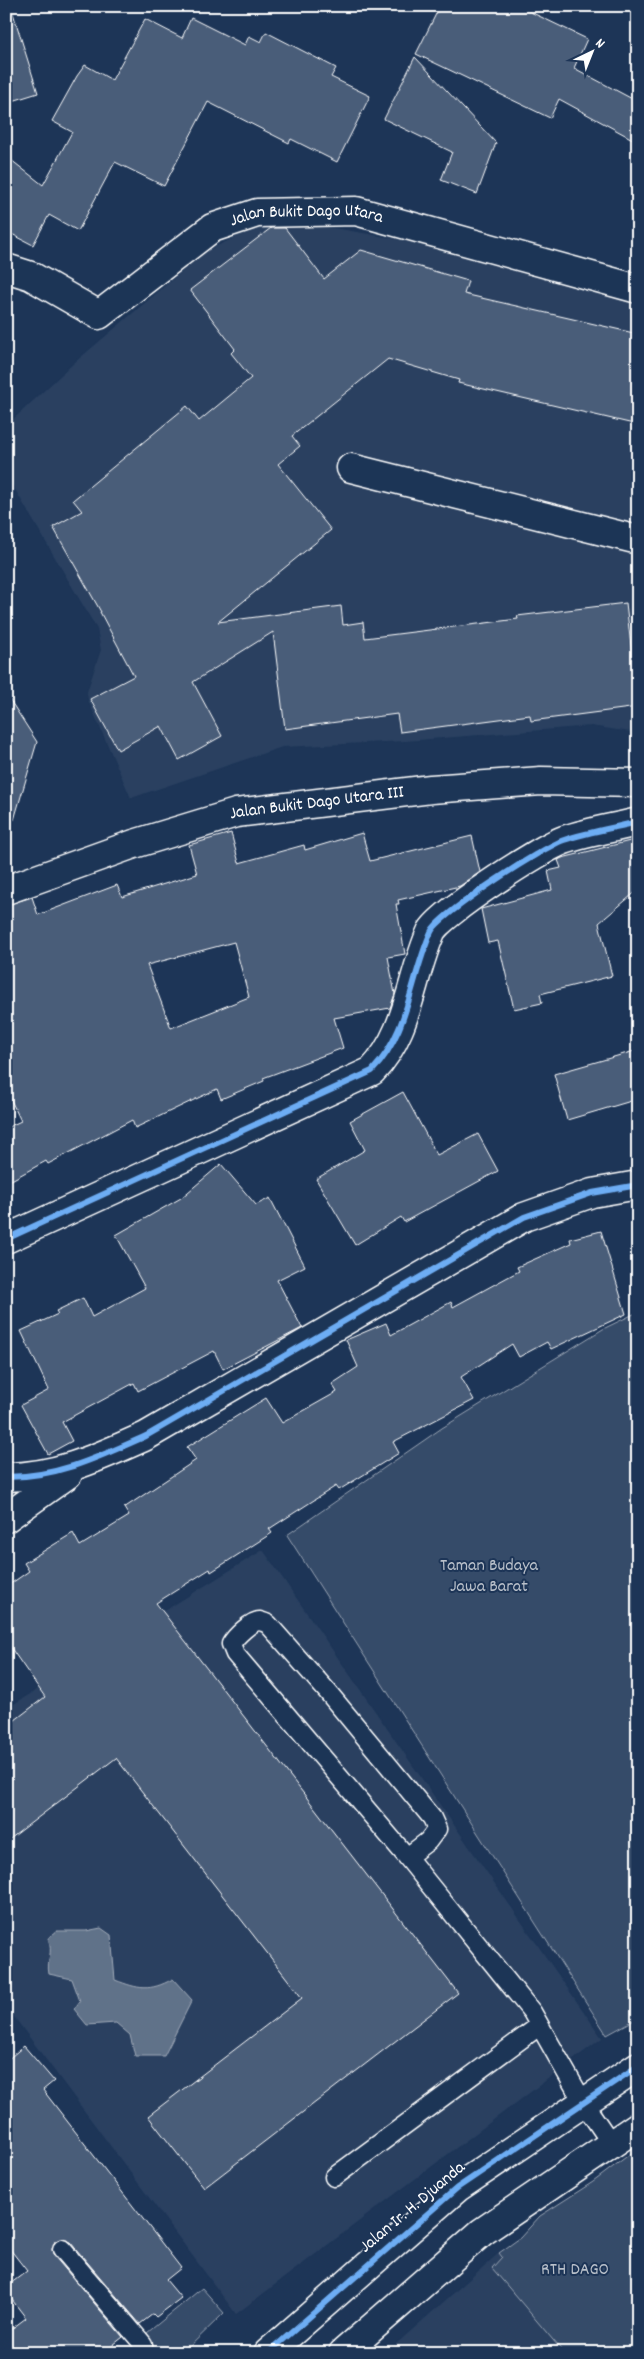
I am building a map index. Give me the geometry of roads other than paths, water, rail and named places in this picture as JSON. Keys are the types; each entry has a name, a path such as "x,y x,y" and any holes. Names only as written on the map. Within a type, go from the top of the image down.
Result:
{"street":[{"name":"Jalan Bukit Dago Utara","path":"6,268 31,276 99,315 212,228 257,213 356,211 638,290"},
{"path":"351,468 638,540"},
{"name":"Jalan Bukit Dago Utara III","path":"6,890 134,844 236,813 430,789 541,781 638,784"},
{"path":"6,1239 372,1071 383,1059 396,1039 431,932 444,916 539,851 563,840 638,822"},
{"path":"6,1477 30,1477 79,1465 146,1436 524,1217 592,1193 638,1185"},
{"path":"6,1518 79,1465"},
{"name":"Jalan Ir. H. Djuanda","path":"268,2353 457,2188 638,2066"},
{"path":"344,2353 482,2232 638,2126"}],"lane":[{"path":"407,1858 428,1841 437,1829 432,1818 327,1691 268,1624 261,1620 236,1635 232,1644 235,1654 407,1858 532,2012 583,2102 611,2143"},
{"path":"334,2177 539,2026"},
{"path":"62,2249 143,2344 143,2353"}],"park label":[{"name":"Taman Budaya Jawa Barat","path":"489,1576"},
{"name":"RTH DAGO","path":"575,2270"}]}
